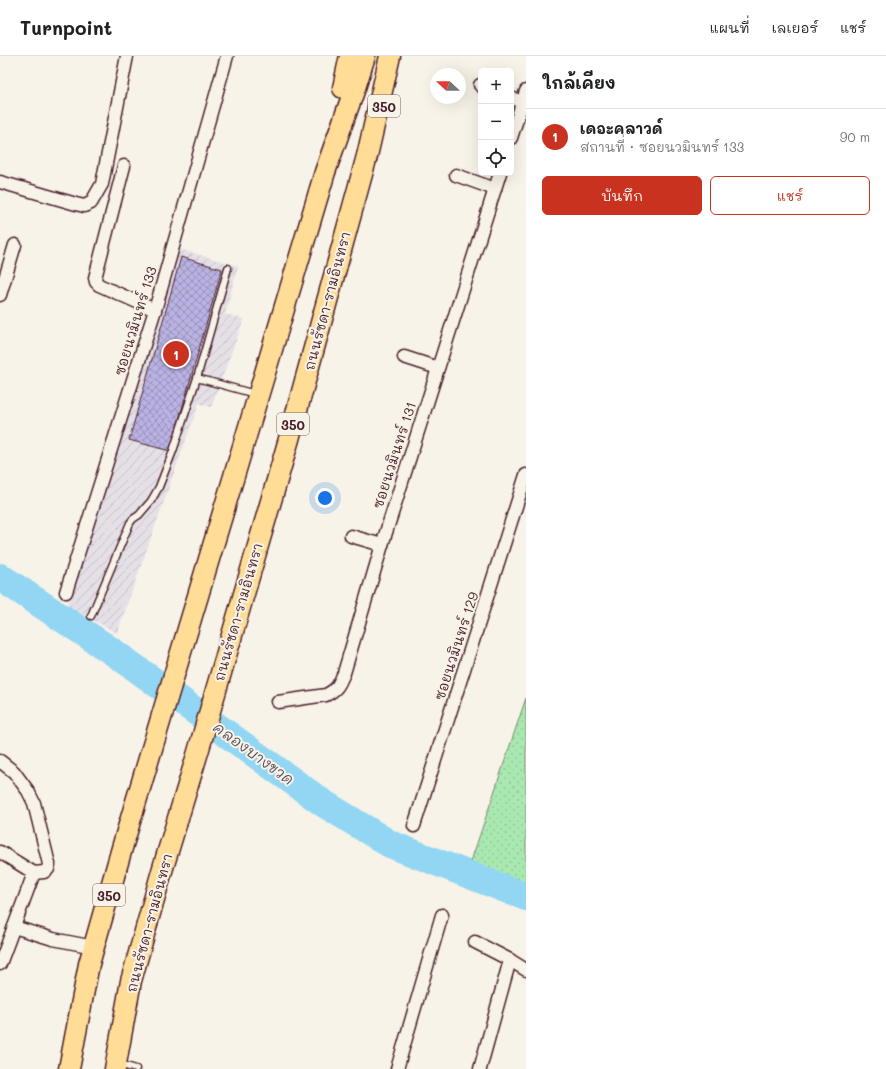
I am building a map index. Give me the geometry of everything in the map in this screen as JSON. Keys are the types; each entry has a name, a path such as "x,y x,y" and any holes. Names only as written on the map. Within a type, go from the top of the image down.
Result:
{"main road":[{"name":"350","path":"69,1069 89,964 122,848 259,395 324,172 350,56"},
{"name":"350","path":"324,172 354,91 365,56"},
{"name":"ถนนรัชดา-รามอินทรา","path":"115,1066 131,981 289,439 367,156 390,56"},
{"name":"ถนนรัชดา-รามอินทรา","path":"367,156 402,56"}],"street":[{"path":"0,182 84,206 91,203 102,184 127,56"},
{"name":"ซอยนวมินทร์ 133","path":"66,592 155,310 227,56"},
{"path":"514,98 524,97 514,129"},
{"path":"124,166 95,278 99,285 155,310"},
{"path":"456,175 495,189"},
{"name":"ซอยนวมินทร์ 131","path":"278,702 326,695 333,692 338,687 344,673 382,545 499,176"},
{"path":"0,296 15,245"},
{"path":"404,357 438,368"},
{"name":"ซอยนวมินทร์ 129","path":"414,826 526,475"},
{"path":"351,536 382,545"},
{"path":"0,761 14,772 28,791 34,803 49,864 48,869 44,872 34,872 0,852"},
{"path":"0,964 34,872"},
{"path":"398,1069 442,915"},
{"path":"14,927 53,939 94,947"},
{"path":"476,942 526,970"},
{"path":"480,1069 510,960"}],"lane":[{"path":"91,616 130,523 151,501 159,487 173,451 197,378 228,268"},
{"path":"197,378 259,395"},
{"path":"115,1066 136,1069"}],"shaded area":[{"path":"176,248 238,266 225,314 244,319 211,407 199,403 117,633 67,606"}],"green space":[{"path":"526,698 526,885 469,867"}],"building":[{"path":"181,257 222,269 170,451 129,440"}],"waterway":[{"name":"คลองบางขวด","path":"0,577 116,654 323,803 390,844 526,897"}],"place":[{"name":"เดอะคลาวด์","path":"176,354"}]}
